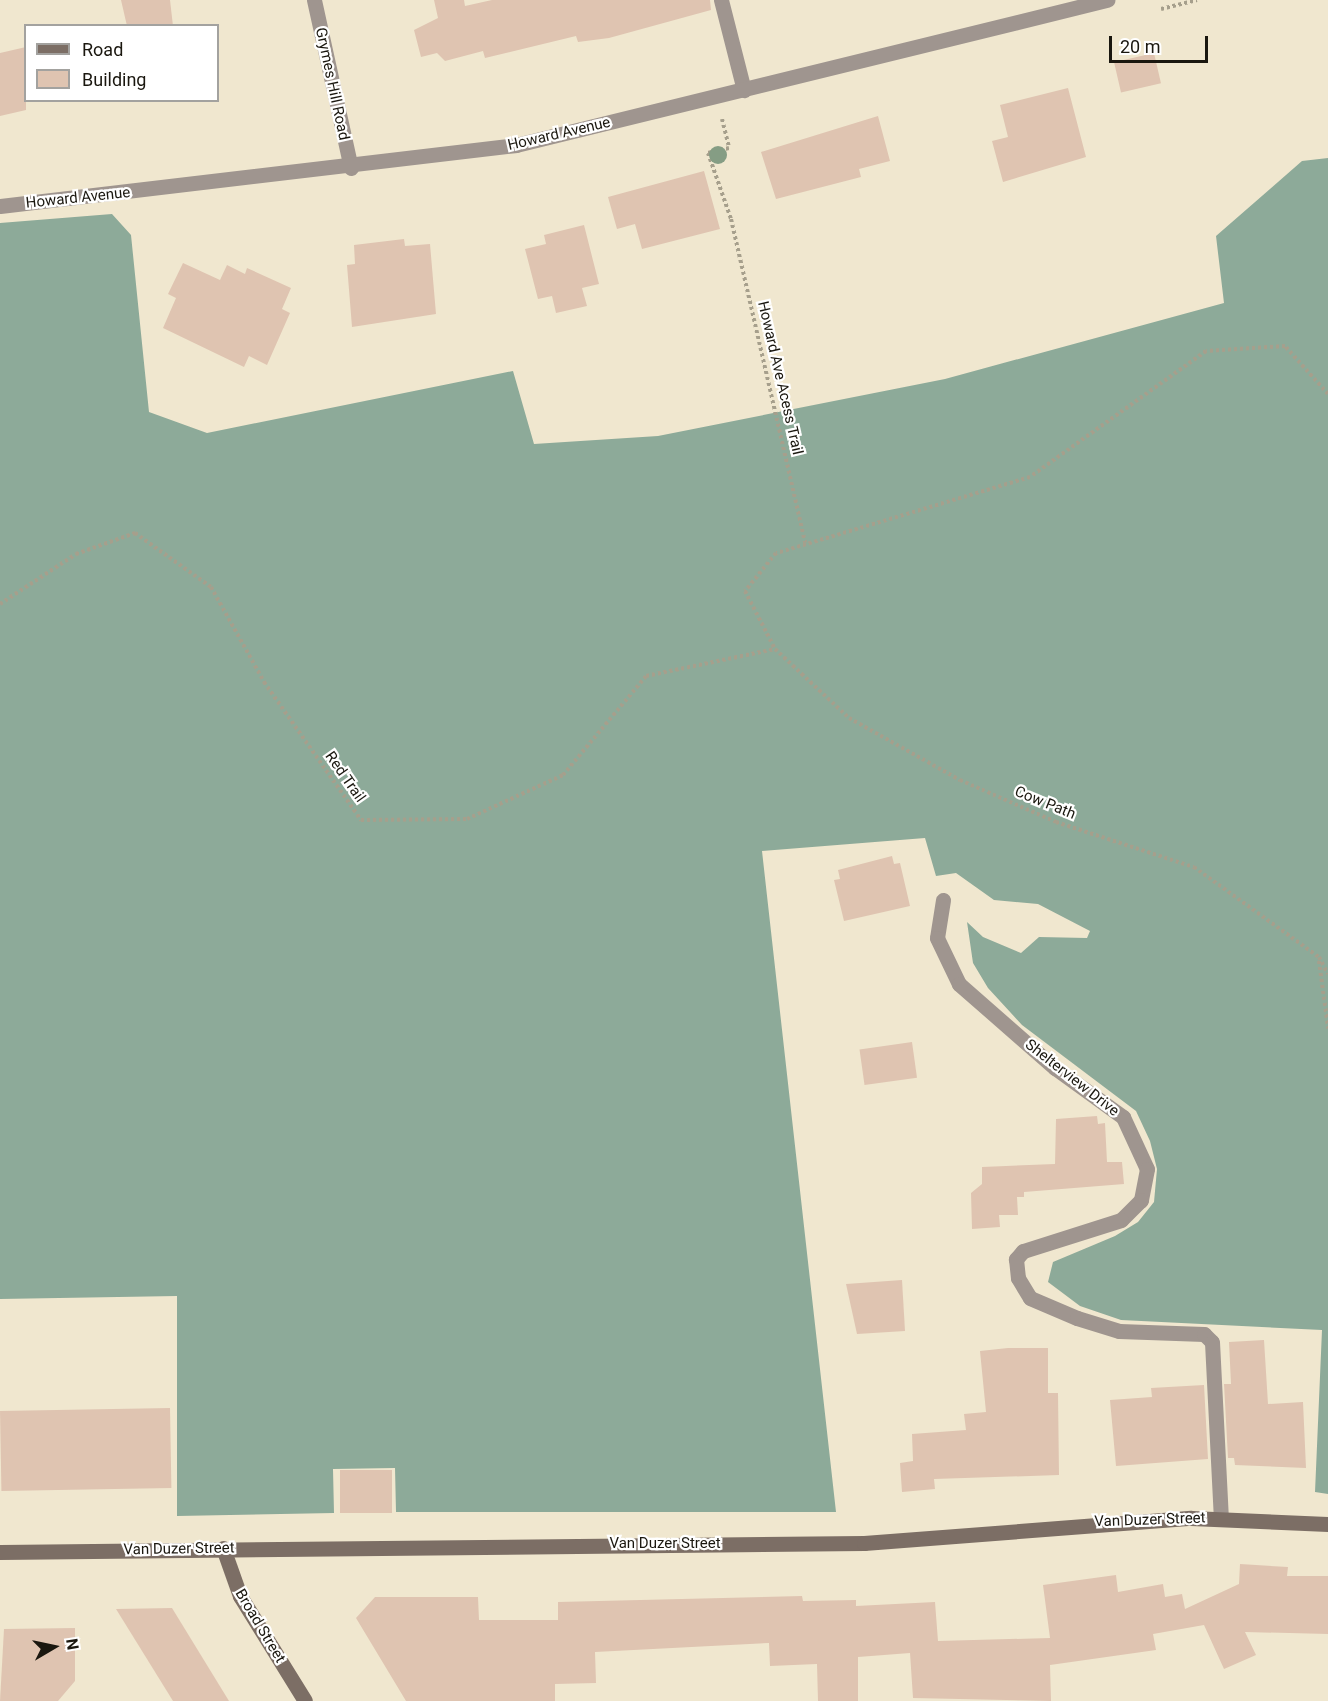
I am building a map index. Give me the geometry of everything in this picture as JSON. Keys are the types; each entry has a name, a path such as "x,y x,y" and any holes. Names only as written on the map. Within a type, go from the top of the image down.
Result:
{"main road":[{"name":"Van Duzer Street","path":"0,1552 864,1543 1109,1521 1221,1518 1328,1524"},
{"name":"Broad Street","path":"223,1548 240,1596 305,1701"}],"street":[{"name":"Grymes Hill Road","path":"314,0 351,168"},
{"path":"721,0 744,90"},
{"name":"Howard Avenue","path":"0,206 351,168 516,145 1107,0"},
{"name":"Shelterview Drive","path":"943,900 937,938 959,984 1055,1068 1123,1117 1147,1168 1141,1200 1120,1220 1023,1251 1016,1258 1018,1278 1030,1298 1077,1318 1119,1331 1204,1334 1212,1342 1221,1518"}],"path":[{"path":"1161,9 1197,0"},
{"name":"Howard Ave Acess Trail","path":"722,119 729,148 708,153 731,219 805,543"},
{"path":"805,543 1030,477 1206,351 1285,346 1328,394"},
{"name":"Red Trail","path":"0,604 76,554 135,532 211,587 264,682 361,820 466,819 563,775 646,676 775,649"},
{"name":"Cow Path","path":"805,543 776,553 745,591 775,649 849,718 960,780 1046,817 1194,867 1319,957"},
{"path":"1319,957 1328,974"},
{"path":"1319,957 1328,1028"}],"green space":[{"path":"1328,158 1328,1494 1315,1492 1322,1330 1121,1320 1080,1306 1048,1282 1053,1262 1115,1236 1138,1222 1154,1202 1157,1169 1150,1141 1136,1111 1022,1025 988,988 973,963 967,922 983,937 1021,953 1039,937 1087,938 1090,931 1038,904 994,900 956,873 936,876 925,838 762,851 836,1512 396,1512 395,1468 333,1469 334,1513 177,1516 177,1296 0,1299 0,223 112,214 131,235 149,412 207,433 513,371 534,444 658,436 945,379 1224,303 1216,236 1302,161"}],"building":[{"path":"121,0 170,0 173,24 127,24"},
{"path":"434,0 464,0 465,6 492,0 710,0 711,10 609,38 578,42 576,36 485,58 483,51 445,61 437,53 421,57 414,30 438,18"},
{"path":"24,47 26,110 0,116 0,53"},
{"path":"1154,53 1161,83 1121,92 1114,62"},
{"path":"1068,88 1086,157 1003,182 992,141 1008,137 1000,105"},
{"path":"878,116 890,161 859,169 861,177 776,199 761,152"},
{"path":"704,171 720,229 642,249 635,224 617,229 608,197"},
{"path":"584,225 599,284 582,288 587,306 556,313 552,296 538,299 525,249 546,244 544,235"},
{"path":"404,239 405,246 430,244 436,314 352,327 347,265 355,264 354,245"},
{"path":"183,263 220,280 227,265 245,274 247,268 291,288 282,309 290,313 267,365 249,356 244,367 163,328 176,298 168,294"},
{"path":"892,856 894,864 900,863 910,906 844,921 834,880 840,879 838,870"},
{"path":"912,1042 917,1078 865,1085 860,1049"},
{"path":"1097,1116 1098,1124 1105,1123 1107,1162 1122,1162 1124,1184 1024,1192 1024,1197 1017,1197 1018,1215 999,1215 1000,1227 972,1229 971,1193 982,1184 982,1167 1055,1164 1056,1119"},
{"path":"902,1280 905,1331 857,1334 846,1284"},
{"path":"1264,1340 1268,1404 1303,1402 1306,1468 1235,1465 1234,1458 1228,1458 1224,1384 1231,1384 1229,1342"},
{"path":"1048,1348 1048,1393 1058,1393 1059,1475 934,1479 935,1489 902,1492 900,1463 913,1461 912,1434 966,1430 964,1414 986,1412 980,1351"},
{"path":"1204,1385 1208,1459 1116,1466 1110,1400 1152,1397 1151,1388"},
{"path":"170,1408 171,1488 1,1491 0,1411"},
{"path":"340,1470 392,1470 392,1513 340,1513"},
{"path":"1240,1564 1288,1567 1287,1576 1328,1576 1328,1634 1245,1632 1256,1655 1224,1669 1204,1625 1153,1634 1156,1650 1050,1665 1051,1701 913,1698 910,1653 858,1657 858,1701 818,1701 817,1664 770,1666 769,1643 595,1652 596,1683 555,1684 555,1701 406,1701 356,1618 375,1597 478,1597 479,1620 558,1620 558,1602 802,1596 803,1601 856,1600 856,1606 935,1602 938,1641 1050,1638 1043,1585 1116,1575 1118,1592 1163,1584 1165,1597 1182,1594 1185,1609 1239,1584"},
{"path":"172,1608 229,1701 173,1701 116,1609"},
{"path":"75,1628 75,1681 58,1701 0,1701 4,1629"}]}
